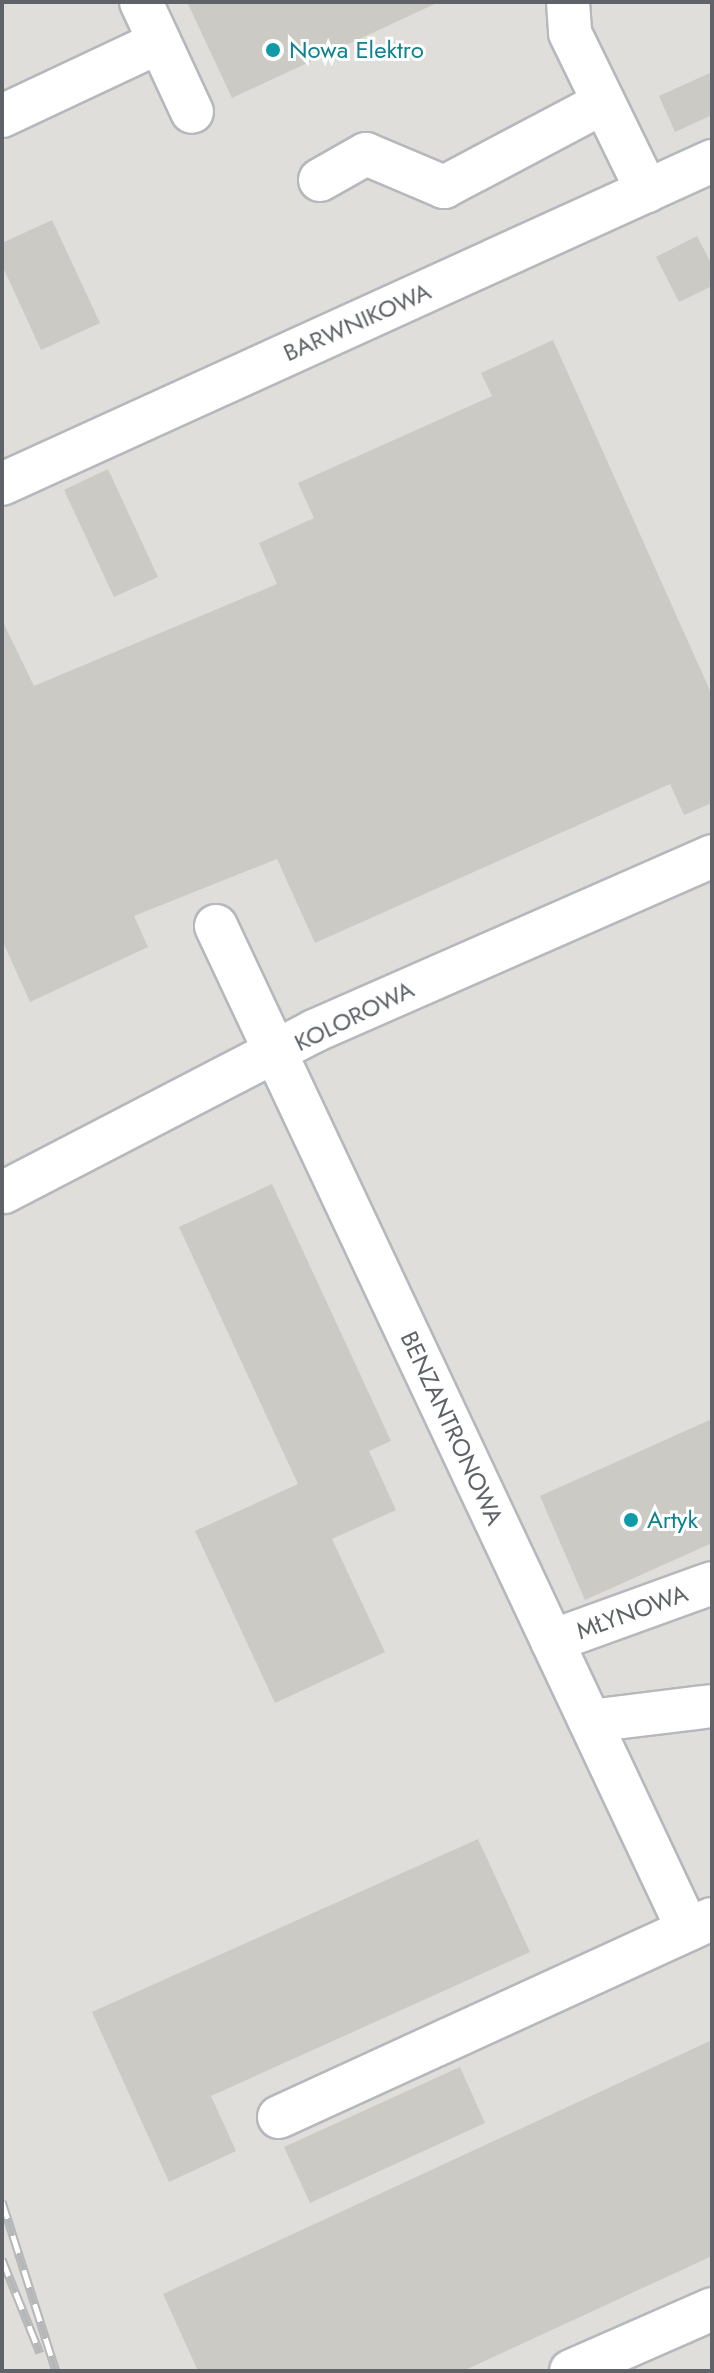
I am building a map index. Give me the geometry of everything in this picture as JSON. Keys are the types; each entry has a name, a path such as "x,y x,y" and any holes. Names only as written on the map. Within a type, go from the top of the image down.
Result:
{"street":[{"path":"141,2 192,112"},
{"path":"568,2 570,33 601,104 647,191"},
{"path":"2,116 159,42"},
{"path":"320,180 366,154 444,187 601,104"},
{"name":"BARWNIKOWA","path":"2,484 712,161"},
{"name":"KOLOROWA","path":"4,1192 276,1054 314,1031 712,856"},
{"name":"BENZANTRONOWA","path":"216,926 590,1721 700,1924"},
{"name":"MŁYNOWA","path":"552,1641 712,1583"},
{"path":"590,1721 712,1706"},
{"path":"279,2117 700,1924"},
{"path":"571,2371 712,2309"}],"shaded area":[{"path":"2,2 712,2 712,2371 2,2371"}],"building":[{"name":"Nowa Elektro","path":"187,2 439,2 232,98"},
{"path":"712,72 712,115 675,132 659,96"},
{"path":"52,220 100,323 41,350 2,265 2,243"},
{"path":"697,236 712,265 712,286 679,302 656,257"},
{"path":"553,340 712,695 712,803 684,815 670,784 315,943 277,859 134,916 148,947 30,1002 2,940 2,620 34,686 277,584 259,543 314,518 298,483 492,396 481,373"},
{"path":"108,469 158,577 114,597 64,490"},
{"path":"272,1184 391,1441 369,1451 396,1510 332,1539 385,1652 275,1703 195,1531 298,1484 179,1227"},
{"name":"Artyk","path":"712,1419 712,1543 585,1600 540,1496"},
{"path":"478,1839 530,1952 211,2096 236,2151 169,2182 92,2012"},
{"path":"712,2040 712,2256 463,2371 198,2371 163,2294"},
{"path":"460,2067 485,2123 310,2203 284,2147"}],"railway":[{"path":"2,2201 56,2371"},
{"path":"2,2259 40,2353"}],"place":[{"name":"Nowa Elektro","path":"273,50"},
{"name":"Artyk","path":"631,1520"}]}
